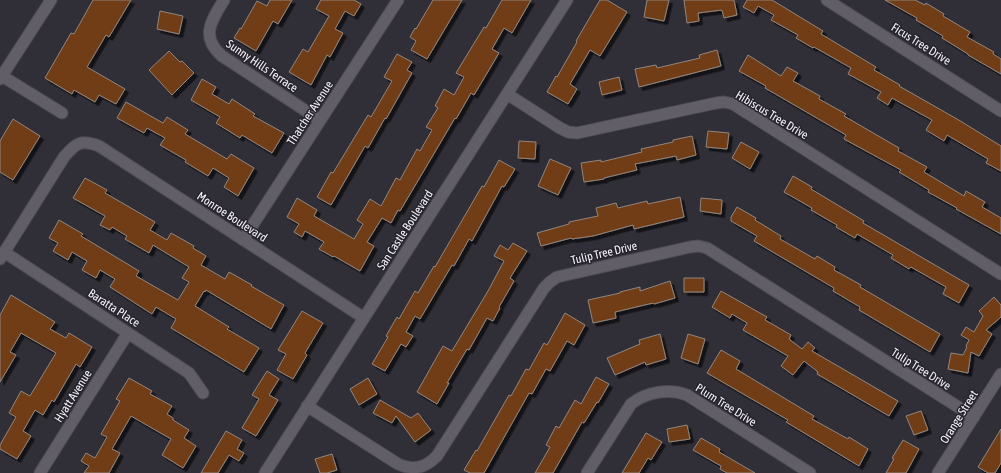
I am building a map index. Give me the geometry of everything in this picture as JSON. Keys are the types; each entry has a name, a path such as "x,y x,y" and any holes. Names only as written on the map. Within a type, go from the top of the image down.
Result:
{"street":[{"path":"50,0 1,77 62,114"},
{"name":"Sunny Hills Terrace","path":"224,0 210,26 209,35 211,43 216,51 320,120"},
{"name":"Thatcher Avenue","path":"243,240 398,0"},
{"name":"San Castle Boulevard","path":"265,473 567,0"},
{"name":"Ficus Tree Drive","path":"827,0 1001,111"},
{"name":"Hibiscus Tree Drive","path":"507,94 560,128 568,132 577,133 716,103 724,102 733,104 1001,274"},
{"name":"Monroe Boulevard","path":"2,256 64,157 77,144 90,142 99,146 364,318"},
{"name":"Tulip Tree Drive","path":"307,406 398,464 406,468 423,467 437,456 544,288 550,282 557,277 683,248 698,246 707,248 974,417"},
{"name":"Baratta Place","path":"2,256 128,333 189,373 203,393"},
{"name":"Hyatt Avenue","path":"40,473 128,333"},
{"name":"Orange Street","path":"938,473 1001,374"},
{"name":"Plum Tree Drive","path":"587,473 631,404 646,396 670,391 686,395 810,473"}],"building":[{"path":"93,0 131,0 109,37 106,35 87,67 125,89 116,104 99,95 95,102 74,90 72,94 45,78 71,33 74,34"},
{"path":"270,0 292,0 278,24 273,21 256,51 234,38 257,1 267,6"},
{"path":"321,0 354,0 361,4 354,16 345,11 335,29 343,33 330,57 327,55 311,85 289,72 303,49 308,52 329,16 316,9"},
{"path":"433,0 462,0 427,59 411,50 416,41 410,37"},
{"path":"502,0 531,0 512,33 504,28 492,49 499,53 474,95 471,93 456,119 455,118 400,211 398,210 391,223 382,218 367,242 374,246 360,271 319,249 324,242 305,231 302,237 294,232 299,224 287,217 297,198 317,210 314,216 354,239 363,224 357,220 370,199 381,206 396,178 400,180 417,149 420,151 432,130 426,127 438,108 435,106 444,89 454,95 464,77 456,73 484,27 486,28"},
{"path":"600,0 607,0 627,12 600,56 590,50 570,84 577,89 568,104 547,92"},
{"path":"647,0 669,0 664,21 644,17"},
{"path":"684,0 734,0 737,15 724,18 722,10 698,13 699,21 687,23"},
{"path":"747,0 772,0 823,31 821,34 876,67 874,70 900,85 899,86 1001,146 1001,171 986,163 988,159 947,135 944,141 926,130 932,120 892,98 888,105 877,98 881,92 848,74 851,68 796,38 798,35 771,20 774,15 758,6 754,13 743,7"},
{"path":"885,0 915,0 925,5 926,3 944,14 943,16 970,32 967,37 994,52 993,54 1001,59 1001,74 942,38 943,36 916,20 917,18"},
{"path":"160,11 183,16 179,34 157,29"},
{"path":"717,50 721,66 639,87 635,69 656,65 657,68 700,58 699,55"},
{"path":"169,51 194,73 172,95 149,70"},
{"path":"397,54 412,62 407,70 412,73 386,119 385,118 368,148 365,146 331,205 317,197 331,172 333,173 368,115 371,117 392,81 384,77"},
{"path":"748,55 781,76 787,67 798,73 793,81 820,96 819,99 846,114 844,116 899,148 898,151 927,167 924,172 964,196 966,191 985,202 982,207 1001,218 1001,234 928,192 929,190 899,172 901,170 844,139 846,135 765,88 766,86 739,71"},
{"path":"619,77 622,90 602,95 599,82"},
{"path":"202,79 216,87 212,94 229,104 232,99 255,114 253,116 284,133 272,153 242,135 240,138 216,123 220,117 191,100"},
{"path":"126,102 163,123 167,117 188,130 185,134 227,159 231,154 254,168 238,196 224,187 229,178 213,168 208,176 185,162 186,160 160,145 165,138 147,128 144,133 117,118"},
{"path":"13,119 40,136 13,180 0,172 0,141"},
{"path":"708,131 729,133 727,149 706,147"},
{"path":"692,136 696,155 677,160 676,156 635,164 637,170 604,179 584,182 581,163 601,160 601,162 642,152 641,149"},
{"path":"519,141 536,142 535,159 518,158"},
{"path":"741,142 759,152 750,169 732,158"},
{"path":"550,159 571,168 558,195 538,186"},
{"path":"499,160 515,169 504,187 502,186 472,241 469,239 454,266 452,265 420,319 415,316 406,332 413,336 406,347 401,344 385,371 372,364 388,337 386,336 397,317 399,319 415,291 418,293 434,266 435,267 482,186 484,187"},
{"path":"793,176 812,187 811,189 864,221 863,223 969,285 959,303 943,294 946,287 911,267 909,269 891,258 893,255 857,234 855,238 836,227 837,225 811,210 812,208 784,192"},
{"path":"85,178 107,190 105,193 155,222 150,230 167,240 171,233 194,246 193,248 206,256 201,265 225,279 229,272 284,305 271,329 206,290 195,306 229,327 227,329 259,348 244,372 171,328 176,319 156,307 152,314 110,287 115,279 100,270 96,278 82,270 87,261 72,252 68,260 53,251 58,243 49,238 59,220 83,234 81,236 139,271 136,276 178,300 189,282 182,278 189,267 153,245 149,253 125,239 127,236 112,227 110,230 100,225 105,216 73,198"},
{"path":"680,197 684,217 634,229 633,225 593,236 571,238 541,246 537,233 569,224 569,222 598,216 596,208 616,203 618,208 647,201 648,204"},
{"path":"701,198 722,200 721,214 700,211"},
{"path":"737,207 756,218 755,220 781,236 780,239 815,259 817,256 835,267 834,270 861,285 860,287 940,334 930,352 859,310 860,307 833,291 834,288 754,241 757,236 731,221 731,217"},
{"path":"513,243 527,251 510,278 514,281 493,321 487,318 469,350 467,349 447,383 449,383 437,404 417,392 443,346 452,351 488,291 504,261 494,256 500,245 508,250"},
{"path":"684,278 704,278 704,292 684,292"},
{"path":"670,281 675,298 615,312 616,318 593,323 588,300 640,287 640,291"},
{"path":"721,291 767,317 765,320 791,335 789,339 802,349 808,342 815,348 812,351 898,401 889,416 817,374 818,372 804,361 793,375 781,366 788,356 743,330 747,323 732,314 730,318 712,307"},
{"path":"11,295 55,322 50,329 66,338 69,333 92,347 80,367 76,364 54,402 52,400 43,415 35,410 23,431 31,436 17,459 0,449 0,445 16,417 9,413 21,391 30,396 56,353 21,333 10,352 16,355 0,382 0,315"},
{"path":"994,297 1001,305 1001,317 986,330 992,334 979,356 971,352 968,373 948,369 951,353 963,355 967,347 966,346 969,340 961,335 966,327 974,332 983,316 979,311"},
{"path":"302,311 323,323 305,353 307,355 293,379 277,370 286,354 278,350"},
{"path":"565,313 585,325 574,345 567,341 550,371 546,369 532,394 529,393 484,473 470,473 464,470 476,450 477,451 509,395 511,396 526,369 529,370 544,343 547,345"},
{"path":"660,334 666,359 646,365 645,362 615,375 607,358 640,344 639,340"},
{"path":"688,334 705,339 698,364 681,358"},
{"path":"721,350 740,361 736,369 814,416 812,419 848,439 849,437 868,449 859,466 786,422 788,420 707,373"},
{"path":"267,371 279,379 269,395 278,400 256,436 242,428 259,399 252,395"},
{"path":"596,377 609,384 598,403 597,402 584,423 582,422 553,473 535,473 550,447 546,445 556,426 559,428 575,400 581,404"},
{"path":"129,378 152,391 150,394 172,406 167,414 173,418 173,420 189,430 184,438 196,446 183,468 162,455 171,439 131,416 112,449 120,453 109,473 84,473 89,466 81,461 86,453 95,458 107,437 101,434 120,401 116,399"},
{"path":"368,378 377,394 359,405 350,389"},
{"path":"380,400 411,418 418,413 431,430 415,442 396,416 392,423 373,413"},
{"path":"921,411 928,430 914,435 906,416"},
{"path":"687,425 690,439 669,442 667,429"},
{"path":"1001,429 1001,463 995,473 988,473 978,467"},
{"path":"226,431 242,440 237,449 244,453 239,461 229,455 218,473 201,473"},
{"path":"646,433 662,442 651,460 648,458 639,473 622,473"},
{"path":"701,438 720,449 719,452 755,473 727,473 720,469 721,466 693,450"},
{"path":"903,440 919,449 906,473 886,473 894,459 892,458"},
{"path":"332,454 337,470 327,473 320,473 315,459"}]}
